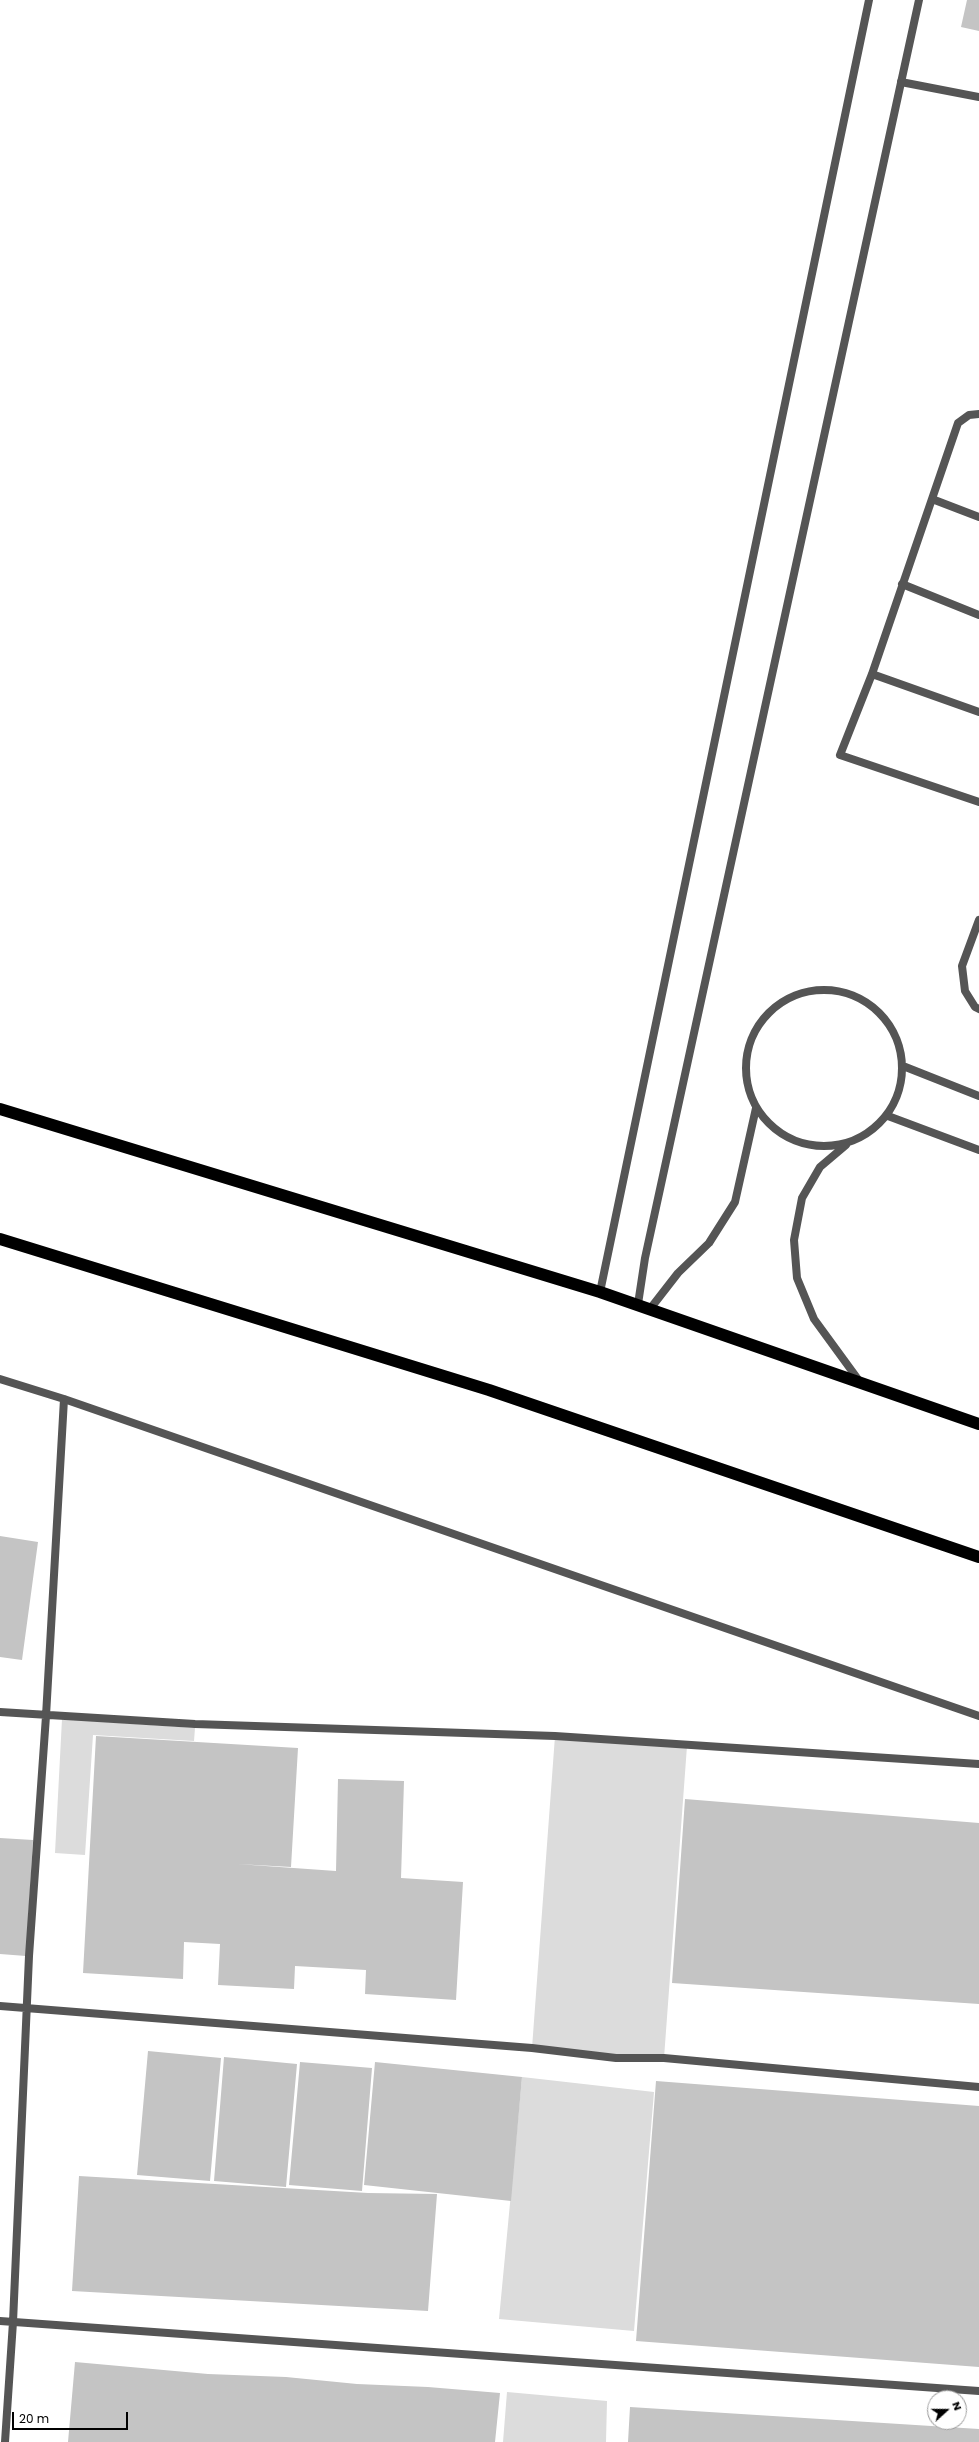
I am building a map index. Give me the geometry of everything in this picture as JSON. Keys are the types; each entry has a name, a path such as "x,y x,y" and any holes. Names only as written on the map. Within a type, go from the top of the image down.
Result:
{"highway":[{"path":"0,1110 638,1304 979,1424"},
{"path":"0,1239 489,1390 979,1557"}],"street":[{"path":"600,1292 869,0"},
{"path":"638,1304 645,1258 919,0"},
{"path":"901,82 979,97"},
{"path":"979,414 969,415 958,423 872,674 840,755 979,802"},
{"path":"932,499 979,517"},
{"path":"902,584 979,615"},
{"path":"872,674 979,712"},
{"path":"979,920 962,966 965,992 975,1007 979,1009"},
{"path":"846,1145 820,1148 794,1143 772,1129 756,1108 746,1084 745,1064 753,1033 768,1012 789,997 814,990 840,991 865,1000 884,1018 898,1040 903,1066 900,1092 888,1116 846,1145 820,1167 802,1198 794,1240 797,1278 814,1319 860,1382"},
{"path":"903,1066 979,1096"},
{"path":"650,1309 678,1273 709,1242 735,1202 756,1108"},
{"path":"888,1116 979,1150"},
{"path":"0,1379 64,1399 979,1716"},
{"path":"0,1384 19,1385"},
{"path":"4,2442 13,2322 28,2008 29,1956 46,1716 64,1399"},
{"path":"0,1712 195,1724 555,1736 979,1764"},
{"path":"0,2006 532,2048 616,2058 664,2058 979,2087"},
{"path":"0,2321 979,2391"}],"shaded area":[{"path":"62,1719 195,1728 194,1741 93,1735 85,1855 55,1853"},
{"path":"555,1736 687,1746 664,2058 532,2048"},
{"path":"522,2077 654,2092 634,2331 499,2319"},
{"path":"507,2392 607,2401 606,2442 503,2442"}],"building":[{"path":"967,0 979,0 979,31 961,27"},
{"path":"0,1536 38,1542 22,1660 0,1657"},
{"path":"96,1736 298,1748 291,1867 237,1864 336,1871 338,1779 404,1781 401,1878 463,1882 456,2000 365,1994 366,1970 295,1966 294,1989 218,1985 220,1944 184,1942 183,1979 83,1973"},
{"path":"685,1799 979,1823 979,2004 672,1983"},
{"path":"0,1838 33,1840 26,1956 0,1954"},
{"path":"148,2051 221,2058 210,2181 137,2175"},
{"path":"224,2057 297,2064 286,2187 214,2181"},
{"path":"300,2062 372,2068 362,2191 289,2185"},
{"path":"375,2062 522,2077 511,2201 364,2185"},
{"path":"656,2081 979,2106 979,2367 636,2341"},
{"path":"79,2176 368,2193 437,2194 428,2311 72,2291"},
{"path":"75,2362 208,2374 286,2377 357,2384 428,2387 500,2393 495,2442 68,2442"},
{"path":"630,2407 927,2426 927,2430 979,2429 979,2442 628,2442"}]}
